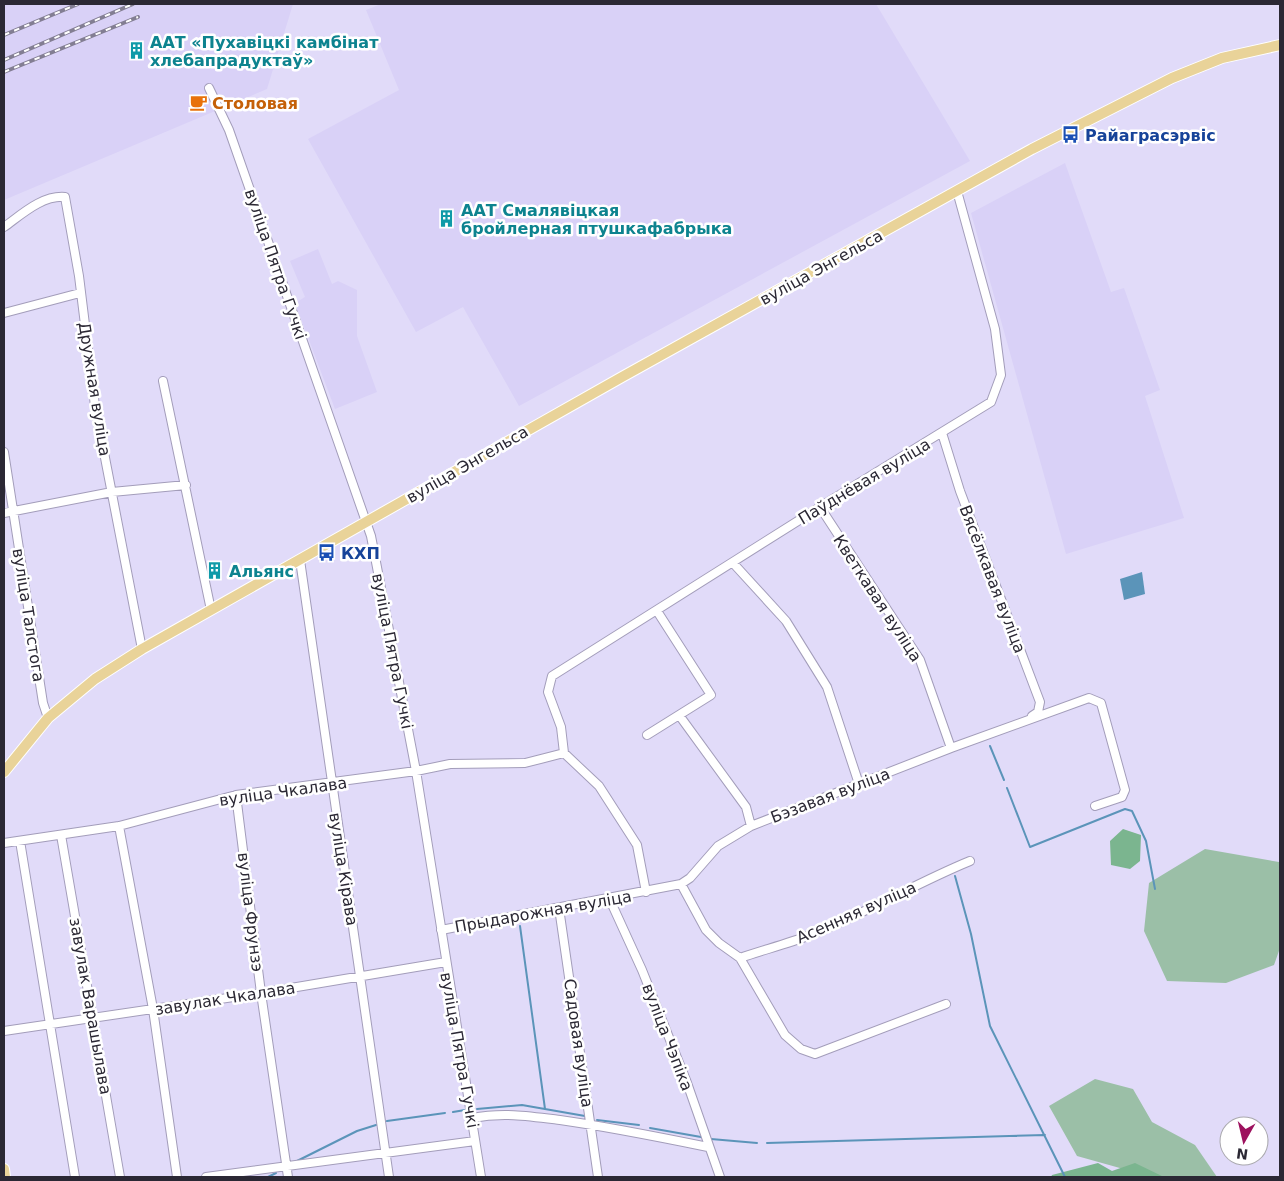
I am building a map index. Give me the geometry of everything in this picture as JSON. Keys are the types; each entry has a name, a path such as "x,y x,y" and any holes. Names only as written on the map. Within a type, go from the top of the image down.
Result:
{"main road":[{"name":"вуліца Энгельса","path":"4,772 48,718 95,679 142,649 957,191 1114,106 1172,78 1222,58 1280,45"},
{"path":"4,1169 5,1177"}],"street":[{"name":"вуліца Пятра Гучкі","path":"209,88 229,130 367,521 416,771 481,1177"},
{"name":"Паўднёвая вуліца","path":"564,753 561,727 548,692 552,676 991,402 1001,375 995,329 957,191"},
{"name":"Дружная вуліца","path":"4,227 38,204 56,196 64,197 80,293 95,406 142,649"},
{"path":"4,313 80,293"},
{"path":"163,381 211,610"},
{"name":"Вясёлкавая вуліца","path":"942,433 960,491 1040,702 1038,712 1028,719"},
{"name":"вуліца Талстога","path":"4,452 42,703 48,718"},
{"path":"4,513 112,492 186,485"},
{"name":"Кветкавая вуліца","path":"820,507 920,660 951,748"},
{"name":"вуліца Кірава","path":"300,560 331,783 362,976 389,1177"},
{"path":"733,563 786,621 827,687 859,784"},
{"path":"646,735 711,695 657,611"},
{"name":"Бэзавая вуліца","path":"646,892 681,884 690,878 718,846 751,826 951,748 1089,698 1101,703 1125,790 1122,796 1095,806"},
{"path":"680,715 746,808 751,826"},
{"path":"564,753 599,786 637,845 646,892"},
{"name":"вуліца Чкалава","path":"4,843 119,826 236,795 416,771 450,764 524,763 564,753"},
{"name":"вуліца Фрунзэ","path":"236,795 261,993 288,1177"},
{"path":"119,826 153,1009 177,1177"},
{"name":"завулак Варашылава","path":"61,835 120,1177"},
{"path":"20,841 75,1177"},
{"name":"Асенняя вуліца","path":"740,958 810,935 970,861"},
{"path":"681,884 706,930 719,943 740,958 784,1035 801,1050 815,1054 946,1004"},
{"name":"Прыдарожная вуліца","path":"441,930 646,892"},
{"name":"вуліца Чэпіка","path":"610,900 642,970 686,1080 720,1177"},
{"name":"Садовая вуліца","path":"559,908 598,1177"},
{"name":"завулак Чкалава","path":"4,1031 93,1016 261,993 446,962"},
{"path":"472,1118 494,1113 516,1114 591,1124 708,1147"},
{"path":"206,1177 286,1168 476,1141"}],"shaded area":[{"name":"ААТ «Пухавіцкі камбінат хлебапрадуктаў»","path":"4,4 293,4 267,89 4,200"},
{"name":"ААТ Смалявіцкая бройлерная птушкафабрыка","path":"381,4 876,4 970,161 519,406 463,307 416,332 308,139 399,90 366,10"},
{"path":"1065,163 1111,292 1124,288 1160,390 1145,396 1184,518 1066,554 971,213"},
{"path":"318,249 332,284 338,281 357,290 357,336 377,392 335,409 295,303 305,297 290,261"}],"green space":[{"path":"1123,829 1141,835 1140,861 1130,869 1111,865 1110,841"},
{"path":"1205,849 1279,862 1280,948 1274,965 1226,983 1167,981 1144,931 1149,883"},
{"path":"1095,1079 1133,1089 1152,1122 1195,1145 1217,1177 1152,1177 1077,1156 1049,1106"},
{"path":"1098,1163 1112,1171 1135,1163 1164,1177 1051,1177 1052,1175"}],"water":[{"path":"1142,572 1145,594 1124,600 1120,579"}],"waterway":[{"path":"990,746 1004,780"},
{"path":"1007,788 1030,847 1125,809 1132,811 1146,841 1155,889"},
{"path":"955,876 971,934 990,1026 1065,1177"},
{"path":"520,926 545,1109"},
{"path":"477,1109 522,1105 585,1116"},
{"path":"453,1112 465,1110"},
{"path":"387,1121 445,1113"},
{"path":"597,1120 639,1125"},
{"path":"297,1161 357,1131 376,1125"},
{"path":"650,1128 701,1137"},
{"path":"767,1143 1045,1135"},
{"path":"711,1139 757,1143"},
{"path":"268,1177 276,1173"}],"railway":[{"path":"4,35 78,4"},
{"path":"4,60 133,4"},
{"path":"4,72 138,17"}],"place":[{"name":"ААТ «Пухавіцкі камбінат хлебапрадуктаў»","path":"136,51"},
{"name":"Столовая","path":"198,103"},
{"name":"Райаграсэрвіс","path":"1071,135"},
{"name":"ААТ Смалявіцкая бройлерная птушкафабрыка","path":"447,219"},
{"name":"КХП","path":"327,553"},
{"name":"Альянс","path":"215,571"}]}
